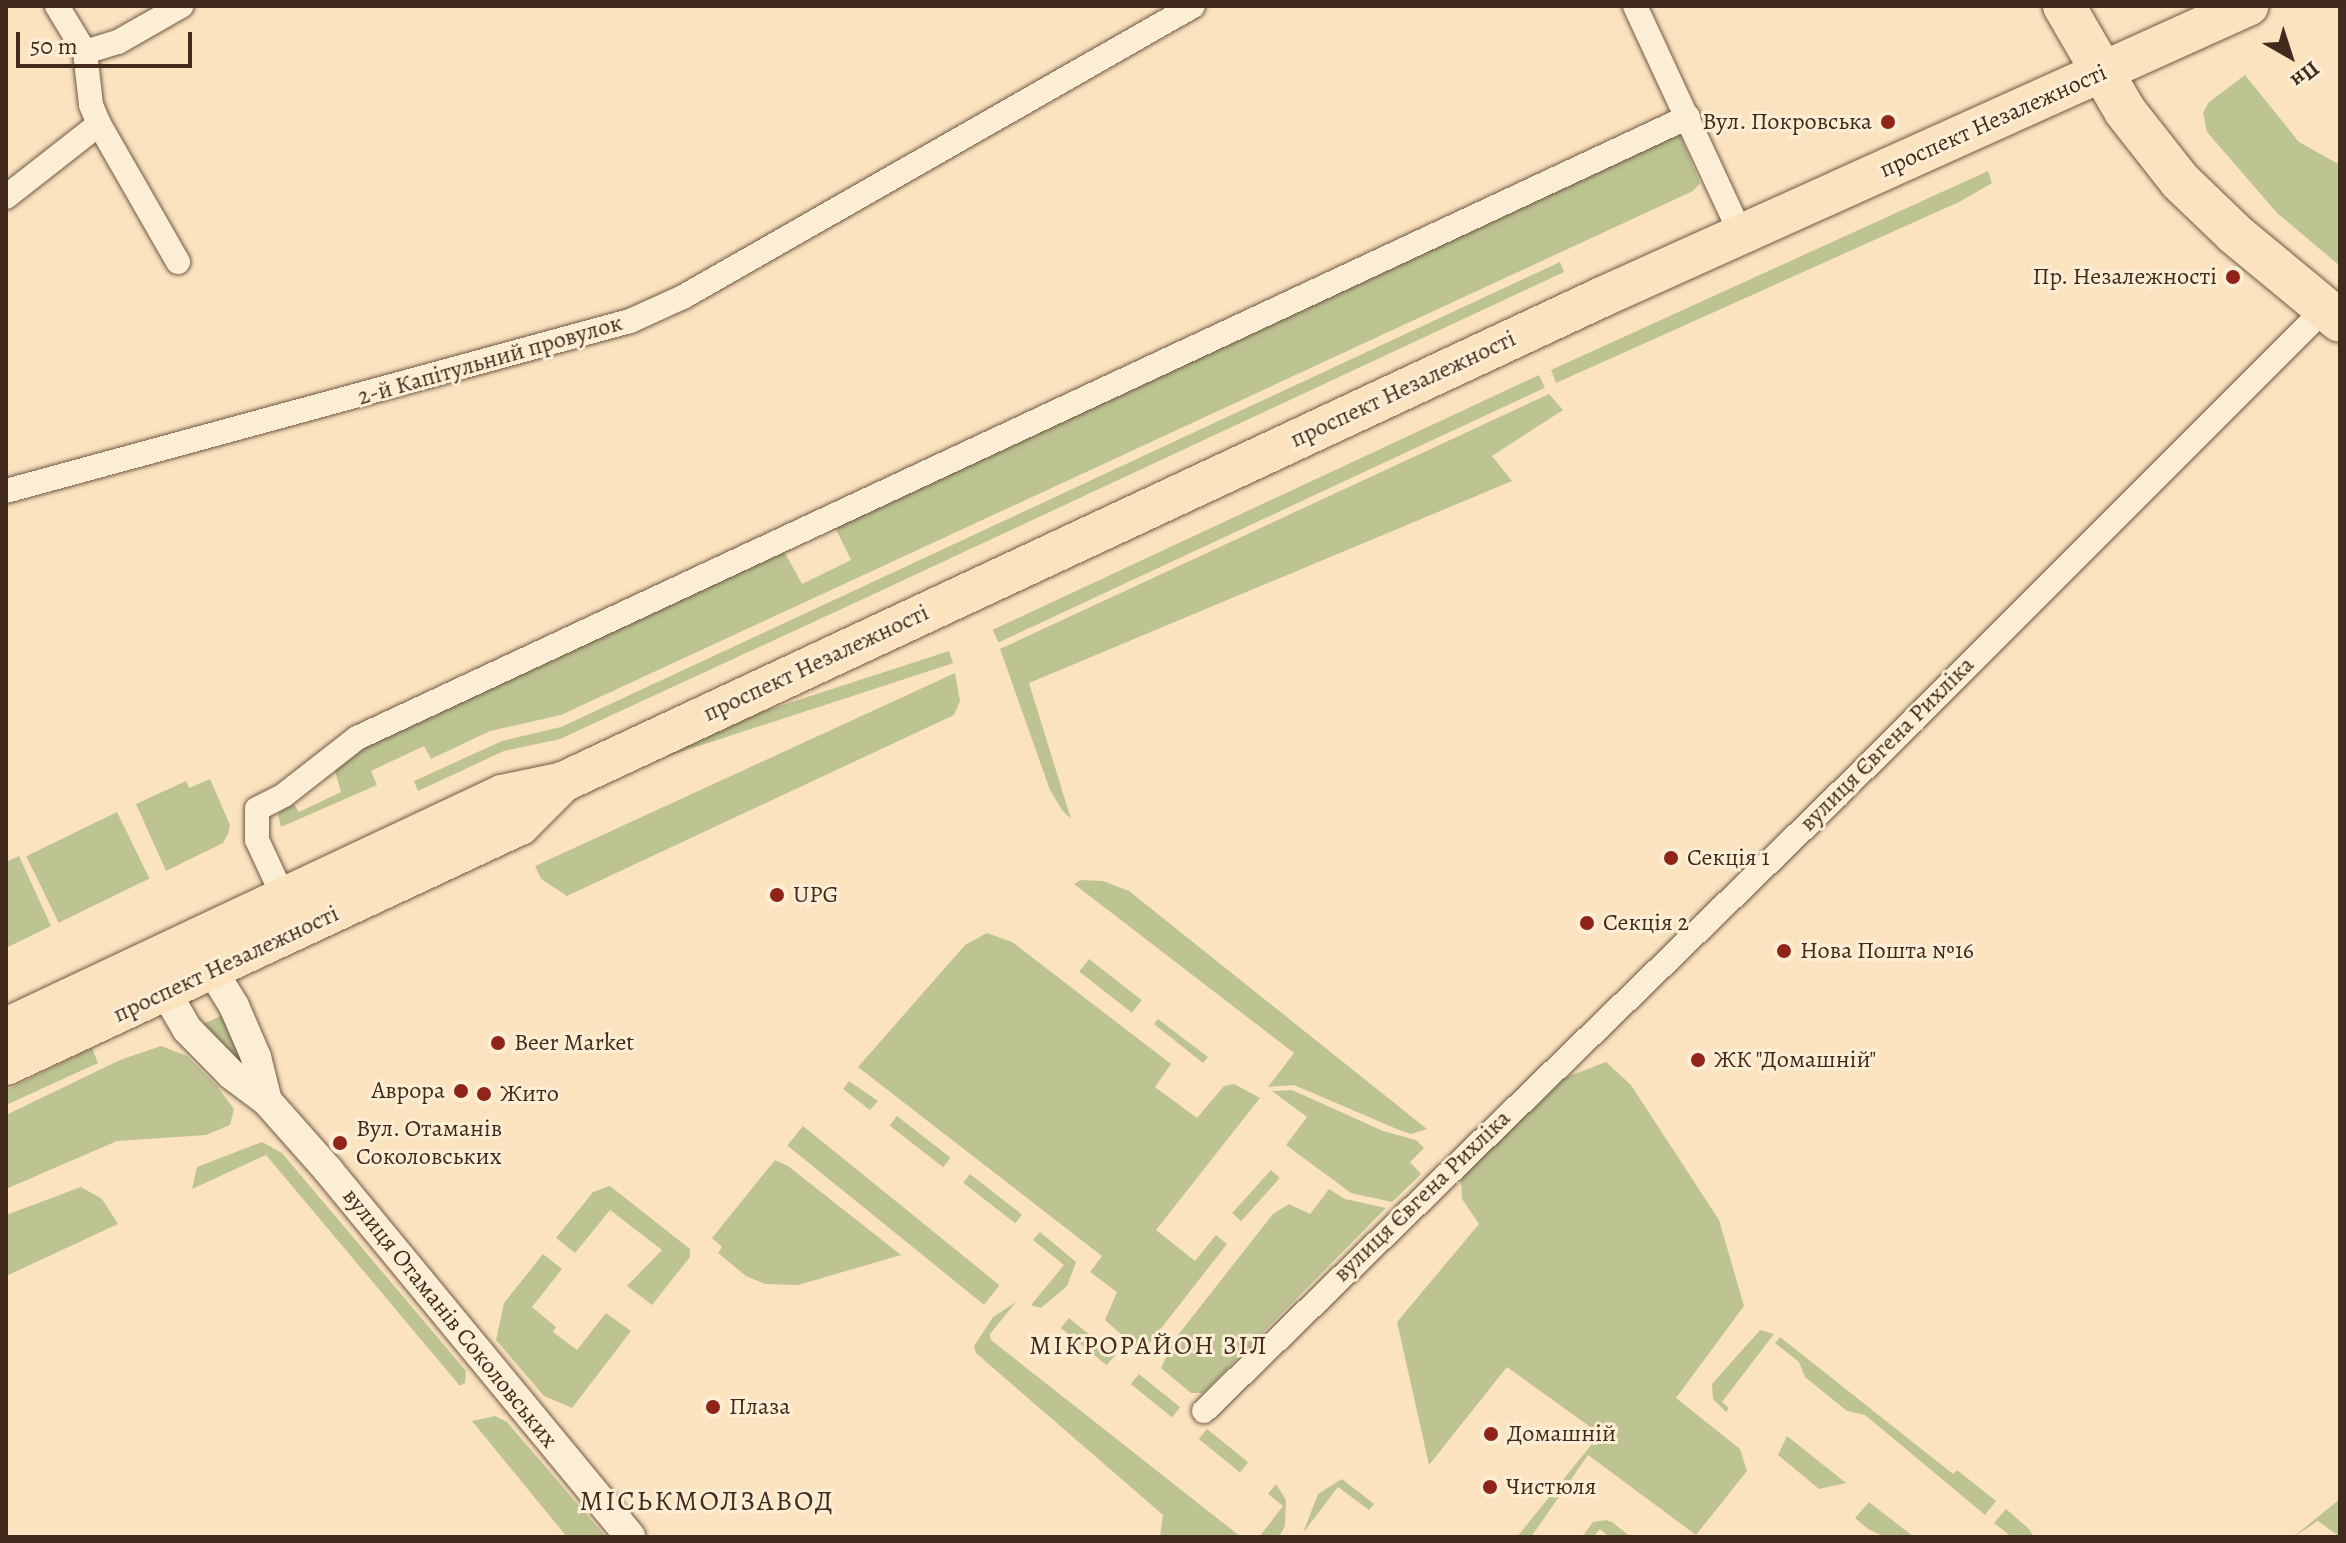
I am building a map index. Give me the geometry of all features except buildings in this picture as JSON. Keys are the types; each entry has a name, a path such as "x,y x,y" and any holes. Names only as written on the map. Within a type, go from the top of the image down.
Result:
{"highway":[{"path":"2064,6 2101,74 2180,181 2235,234 2333,315"}],"main road":[{"name":"проспект Незалежності","path":"203,954 283,896 502,795 563,782 1741,234 2248,6"},
{"name":"проспект Незалежності","path":"6,1065 156,977 203,954 520,825 563,782"},
{"name":"проспект Незалежності","path":"6,1028 156,977"}],"street":[{"path":"57,6 85,52 91,105 99,124 178,262"},
{"path":"85,52 118,42 181,6"},
{"name":"2-й Капітульний провулок","path":"6,491 630,321 683,297 1193,6"},
{"path":"1635,6 1741,234"},
{"path":"283,896 257,840 257,809 284,795 357,738 1688,117"},
{"path":"6,197 99,124"},
{"name":"вулиця Євгена Рихліка","path":"1204,1411 2333,315"},
{"name":"вулиця Отаманів Соколовських","path":"203,954 256,1057 267,1101"},
{"name":"вулиця Отаманів Соколовських","path":"156,977 187,1029 231,1074 267,1101 630,1537"}],"green space":[{"path":"2245,75 2299,142 2340,165 2340,266 2277,213 2207,132 2203,113 2208,103"},
{"path":"1678,131 1700,183 1693,191 561,715 490,731 431,759 424,746 371,771 377,785 281,827 278,814 292,801 299,812 341,792 333,764 409,723 784,551 802,584 851,560 835,527"},
{"path":"1988,171 1992,183 1959,202 1556,383 1551,370"},
{"path":"1560,262 1564,272 861,600 560,739 504,751 418,791 414,781 502,741 561,727"},
{"path":"1539,375 1545,388 998,643 992,630"},
{"path":"1549,394 1563,410 1492,456 1512,481 1029,683 1071,819 1062,810 1050,790 1000,649"},
{"path":"949,651 953,663 510,807 506,795"},
{"path":"955,673 960,701 954,715 567,896 541,879 535,866"},
{"path":"210,779 230,825 228,834 223,843 166,871 136,804 186,781 189,788"},
{"path":"117,812 149,879 59,923 26,856"},
{"path":"19,856 51,926 6,948 6,862"},
{"path":"1081,880 1103,881 1129,891 1427,1129 1411,1134 1294,1085 1268,1087 1294,1053 1074,884"},
{"path":"987,933 1012,942 1171,1064 1155,1087 1197,1118 1224,1086 1234,1084 1260,1098 1156,1230 1195,1261 1216,1235 1227,1244 1148,1345 1134,1346 1105,1320 1117,1292 1090,1272 1102,1256 858,1067 965,945"},
{"path":"1089,959 1142,1000 1132,1013 1079,972"},
{"path":"223,1015 250,1076 201,1025"},
{"path":"1158,1019 1208,1057 1203,1063 1154,1024"},
{"path":"161,1046 187,1056 216,1085 234,1109 230,1125 206,1135 117,1141 6,1189 6,1115 120,1060"},
{"path":"92,1048 98,1063 6,1105 6,1090"},
{"path":"1606,1062 1631,1085 1719,1220 1744,1306 1676,1398 1740,1449 1747,1471 1696,1535 1588,1455 1531,1537 1517,1537 1600,1434 1507,1367 1429,1465 1397,1322 1479,1224 1462,1199 1461,1181 1476,1158 1556,1081"},
{"path":"849,1081 878,1101 870,1110 843,1089"},
{"path":"1292,1090 1383,1131 1416,1140 1424,1148 1410,1162 1421,1174 1392,1202 1351,1193 1286,1145 1307,1117 1272,1091"},
{"path":"897,1116 951,1158 943,1167 890,1125"},
{"path":"803,1126 1000,1285 984,1305 787,1145"},
{"path":"262,1142 282,1153 466,1371 465,1383 460,1386 266,1155 192,1189 197,1167"},
{"path":"775,1160 788,1166 901,1255 798,1285 765,1284 746,1276 718,1253 722,1247 712,1238"},
{"path":"1271,1170 1280,1178 1241,1221 1232,1213"},
{"path":"970,1174 1022,1215 1015,1223 963,1183"},
{"path":"610,1186 690,1249 690,1257 652,1305 627,1286 662,1250 610,1210 575,1253 556,1238 593,1192"},
{"path":"81,1187 102,1199 118,1224 6,1276 6,1215"},
{"path":"1329,1189 1345,1199 1386,1208 1203,1393 1191,1393 1161,1368 1174,1340 1273,1214 1289,1204 1310,1214"},
{"path":"1040,1232 1076,1262 1067,1286 1041,1308 1031,1305 1064,1265 1033,1240"},
{"path":"543,1254 562,1269 532,1307 556,1327 553,1332 577,1350 606,1313 631,1331 572,1408 544,1396 496,1340 504,1303"},
{"path":"1016,1302 990,1334 991,1340 1241,1537 1160,1537 1163,1515 976,1353 974,1346 993,1317"},
{"path":"1069,1318 1115,1355 1107,1365 1061,1328"},
{"path":"1760,1330 1774,1334 1722,1402 1729,1408 1726,1412 1713,1399 1712,1384"},
{"path":"1780,1337 1953,1474 1957,1470 1996,1501 1985,1515 1865,1415 1847,1411 1805,1377 1799,1362 1775,1343"},
{"path":"1139,1374 1180,1407 1172,1417 1131,1384"},
{"path":"495,1416 507,1422 606,1537 567,1537 472,1421"},
{"path":"1207,1429 1248,1462 1240,1472 1199,1439"},
{"path":"1787,1436 1846,1483 1819,1489 1778,1455"},
{"path":"1342,1479 1374,1504 1369,1510 1338,1487 1303,1533 1318,1494"},
{"path":"1276,1484 1286,1500 1285,1526 1279,1537 1259,1537 1283,1506 1268,1494"},
{"path":"2340,1499 2340,1537 2318,1521 2293,1537"},
{"path":"1869,1502 1914,1537 1885,1537 1868,1529 1855,1518"},
{"path":"2006,1509 2034,1537 2012,1537 1994,1523"},
{"path":"1606,1520 1631,1537 1609,1537 1600,1529 1593,1537 1582,1537 1593,1522"}],"place":[{"name":"Вул. Покровська","path":"1888,122"},
{"name":"Пр. Незалежності","path":"2233,277"},
{"name":"Секція 1","path":"1671,858"},
{"name":"UPG","path":"777,895"},
{"name":"Секція 2","path":"1587,923"},
{"name":"Нова Пошта №16","path":"1784,951"},
{"name":"Beer Market","path":"498,1043"},
{"name":"ЖК \"Домашній\"","path":"1698,1060"},
{"name":"Аврора","path":"461,1091"},
{"name":"Жито","path":"484,1094"},
{"name":"Вул. Отаманів Соколовських","path":"340,1143"},
{"name":"Плаза","path":"713,1407"},
{"name":"Домашній","path":"1491,1434"},
{"name":"Чистюля","path":"1490,1487"}],"district":[{"name":"МІКРОРАЙОН ЗІЛ","path":"1149,1346"},
{"name":"МІСЬКМОЛЗАВОД","path":"707,1501"}]}
